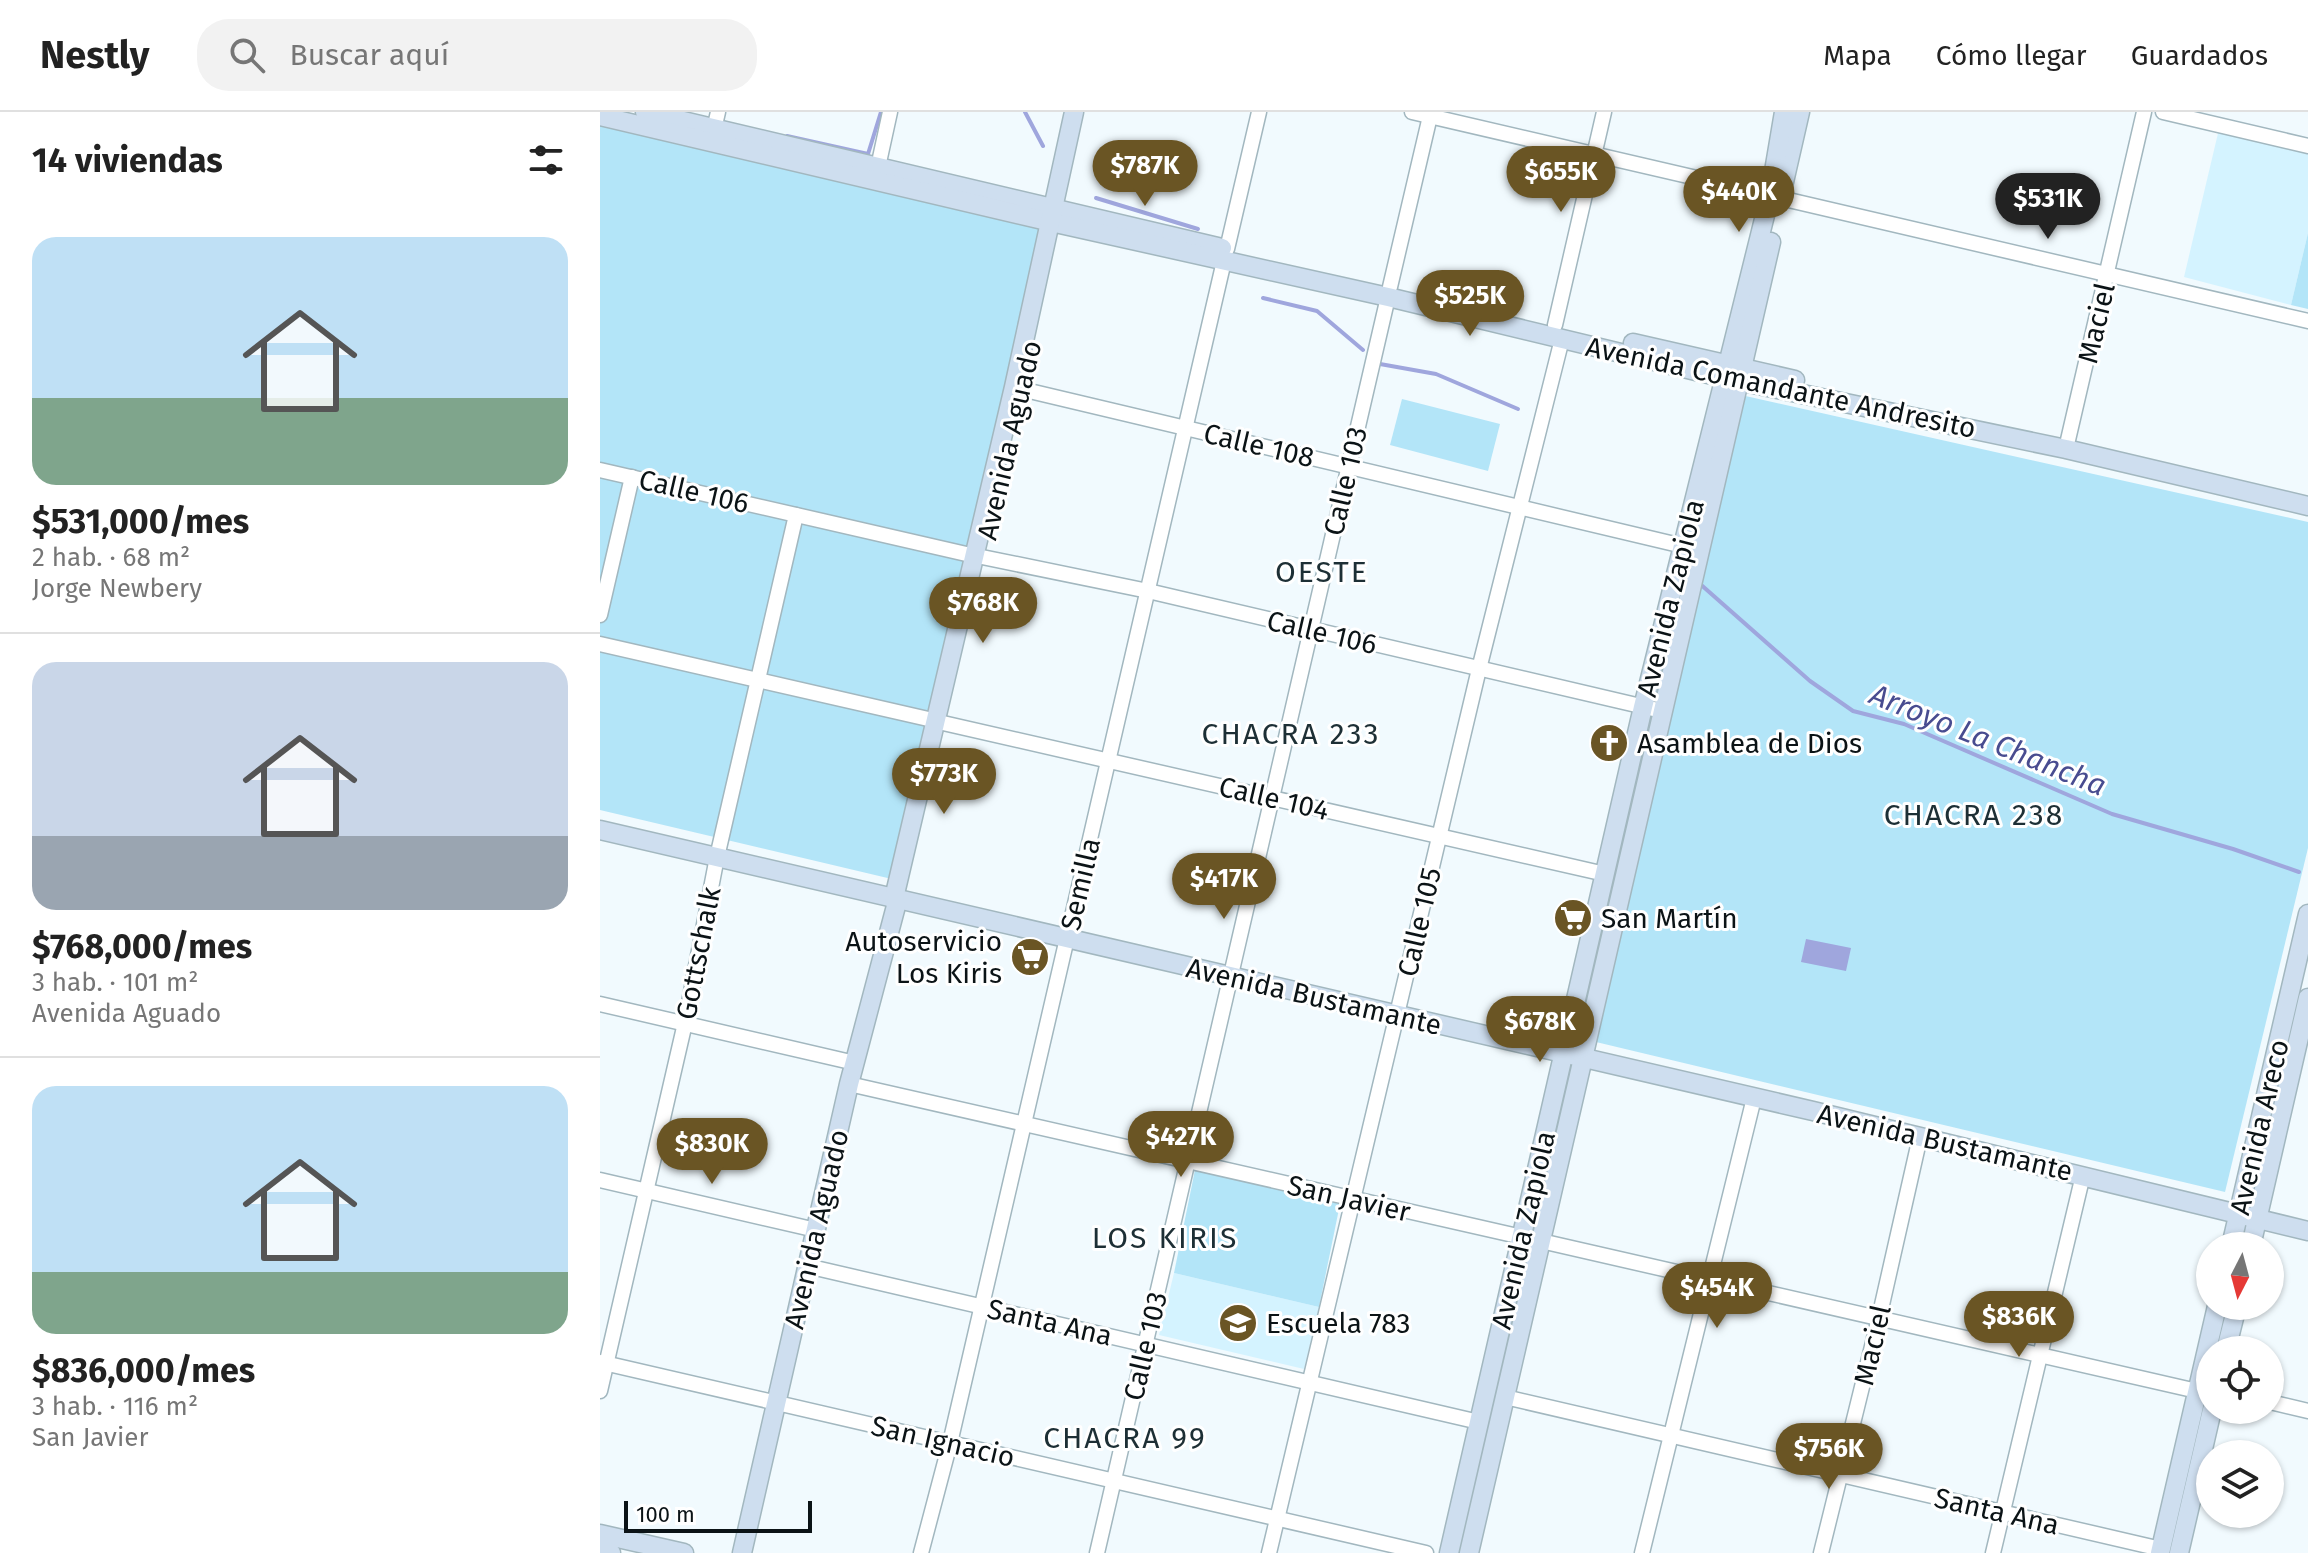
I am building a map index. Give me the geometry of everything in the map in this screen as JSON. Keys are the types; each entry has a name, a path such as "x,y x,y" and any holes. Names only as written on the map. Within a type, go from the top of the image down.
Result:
{"main road":[{"name":"Avenida Comandante Andresito","path":"645,112 878,167 1057,216"},
{"name":"Avenida Aguado","path":"978,556 1021,389 1057,216 1074,112"},
{"name":"Avenida Aguado","path":"742,1553 849,1084 898,901 1057,216 1087,112"},
{"name":"Avenida Zapiola","path":"1449,1553 1522,1237 1573,1056 1662,711 1686,559 1733,373 1759,297 1784,112"},
{"name":"Avenida Zapiola","path":"1775,196 1800,112"},
{"name":"Avenida Comandante Andresito","path":"600,116 714,128 1057,216 2308,506"},
{"name":"Avenida Comandante Andresito","path":"1733,373 2068,440 2308,495"},
{"name":"Avenida Zapiola","path":"1686,559 1733,373"},
{"name":"Avenida Zapiola","path":"1469,1553 1541,1241 1605,874 1643,707 1681,589"},
{"name":"Avenida Bustamante","path":"600,830 2083,1175 2308,1231"},
{"name":"Avenida Areco","path":"2250,1232 2248,1217 2308,914"},
{"name":"Avenida Areco","path":"2239,1232 2248,1217 2301,1056 2308,998"},
{"path":"2167,1552 2196,1396"},
{"path":"2167,1552 2208,1424"},
{"path":"600,1534 684,1553"},
{"path":"600,1550 611,1553"}],"street":[{"path":"878,167 890,112"},
{"name":"Semilla","path":"921,1553 950,1443 1259,112"},
{"path":"1412,112 2308,321"},
{"name":"Calle 105","path":"1269,1553 1518,506 1604,112"},
{"name":"Maciel","path":"2068,440 2144,112"},
{"path":"2163,112 2308,146"},
{"name":"Calle 103","path":"1097,1553 1431,114"},
{"name":"Calle 108","path":"1021,389 1518,506 1686,559"},
{"name":"Calle 106","path":"600,470 978,556 1148,591 1662,711"},
{"path":"600,615 632,477"},
{"name":"Gottschalk","path":"600,1391 603,1363 685,1023 717,857 796,515"},
{"name":"Calle 104","path":"600,644 1605,874"},
{"path":"600,1004 855,1063"},
{"name":"San Javier","path":"849,1084 1522,1237"},
{"path":"1642,1553 1754,1098"},
{"name":"Maciel","path":"1821,1553 1920,1137"},
{"path":"1993,1553 2083,1175"},
{"path":"600,1180 816,1230"},
{"path":"1541,1241 2196,1391"},
{"name":"Santa Ana","path":"807,1266 1479,1422"},
{"name":"San Ignacio","path":"603,1363 1426,1553"},
{"name":"Santa Ana","path":"1505,1397 2167,1552"},
{"path":"2284,1405 2308,1411"}],"shaded area":[{"path":"600,120 1048,226 896,880 600,810"},
{"path":"2219,129 2308,152 2308,233 2291,305 2184,277"},
{"path":"2308,233 2308,309 2291,305"},
{"path":"1741,395 2308,522 2308,848 2225,1192 1596,1042"},
{"path":"1402,399 1500,424 1488,471 1390,445"},
{"path":"1806,939 1851,948 1846,971 1801,962"},
{"path":"1195,1170 1340,1204 1319,1307 1174,1273"},
{"path":"1174,1273 1319,1307 1304,1369 1159,1335"}],"waterway":[{"path":"787,136 868,154 881,112"},
{"name":"Arroyo La Chancha","path":"1025,112 1043,146"},
{"name":"Arroyo La Chancha","path":"1096,198 1198,229"},
{"name":"Arroyo La Chancha","path":"1263,298 1317,311 1363,350"},
{"name":"Arroyo La Chancha","path":"1380,364 1436,374 1518,409"},
{"name":"Arroyo La Chancha","path":"1699,583 1810,681 1853,711 1904,724 2112,814 2233,849 2299,872"}],"place":[{"name":"Asamblea de Dios","path":"1609,743"},
{"name":"San Martín","path":"1573,918"},
{"name":"Autoservicio Los Kiris","path":"1030,957"},
{"name":"Escuela 783","path":"1238,1323"}],"district":[{"name":"OESTE","path":"1322,572"},
{"name":"CHACRA 233","path":"1291,734"},
{"name":"CHACRA 238","path":"1974,815"},
{"name":"LOS KIRIS","path":"1165,1238"},
{"name":"CHACRA 99","path":"1125,1438"}]}
